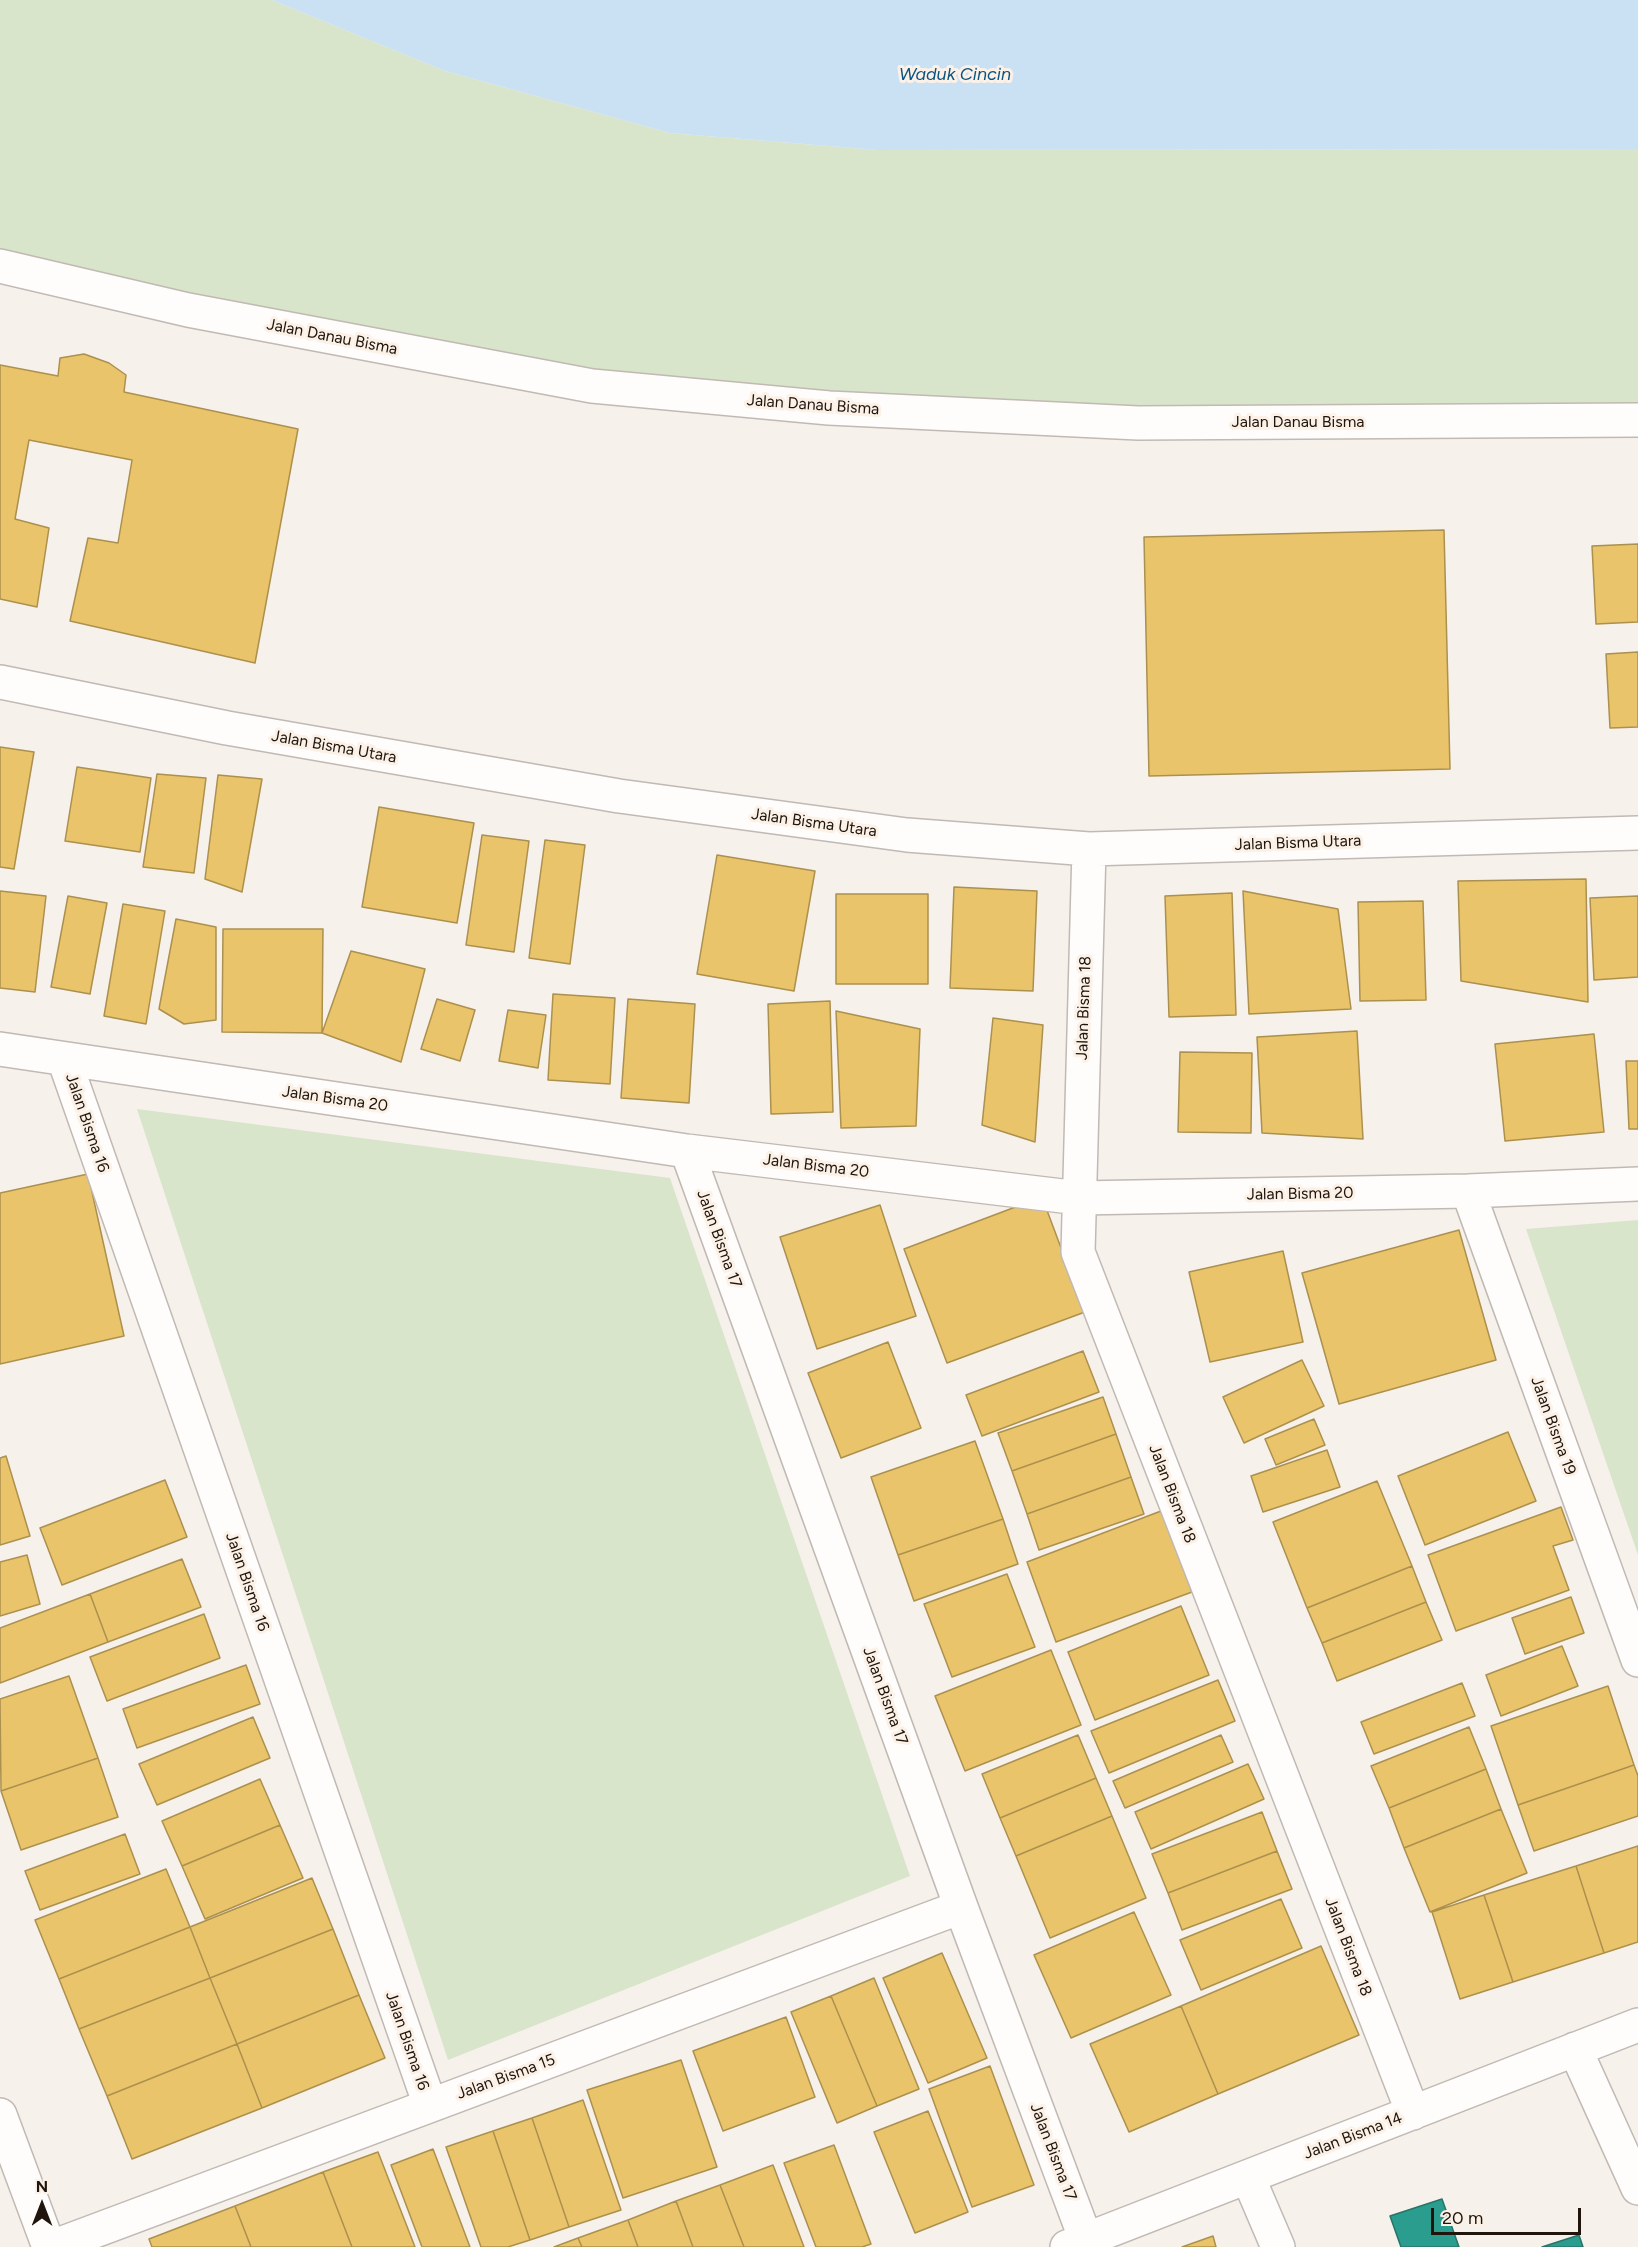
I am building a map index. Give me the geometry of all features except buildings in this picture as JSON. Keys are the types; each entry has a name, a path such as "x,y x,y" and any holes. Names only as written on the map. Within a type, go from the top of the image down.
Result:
{"street":[{"name":"Jalan Danau Bisma","path":"0,266 188,310 592,386 793,405 1138,423 1638,420"},
{"name":"Jalan Bisma Utara","path":"0,682 227,728 619,796 907,836 1089,849 1638,833"},
{"name":"Jalan Bisma 18","path":"1089,849 1078,1252 1413,2113"},
{"name":"Jalan Bisma 20","path":"0,1049 687,1151 1079,1198 1468,1191 1638,1184"},
{"name":"Jalan Bisma 16","path":"64,1059 430,2105"},
{"name":"Jalan Bisma 17","path":"687,1151 961,1907 1077,2243"},
{"name":"Jalan Bisma 19","path":"1468,1191 1635,1642"},
{"name":"Jalan Bisma 15","path":"51,2247 961,1907"},
{"name":"Jalan Bisma 14","path":"1077,2243 1638,2025"},
{"path":"1575,2049 1638,2188"},
{"path":"0,2115 51,2247"},
{"path":"1248,2177 1278,2247"}],"green space":[{"path":"0,0 272,0 445,71 670,133 877,150 1638,149 1638,411 1138,423 592,386 0,264"},
{"path":"137,1109 670,1178 910,1876 448,2060"},
{"path":"1638,1220 1638,1555 1526,1229"}],"water":[{"name":"Waduk Cincin","path":"272,0 1638,0 1638,149 877,150 670,133 445,71"}]}
